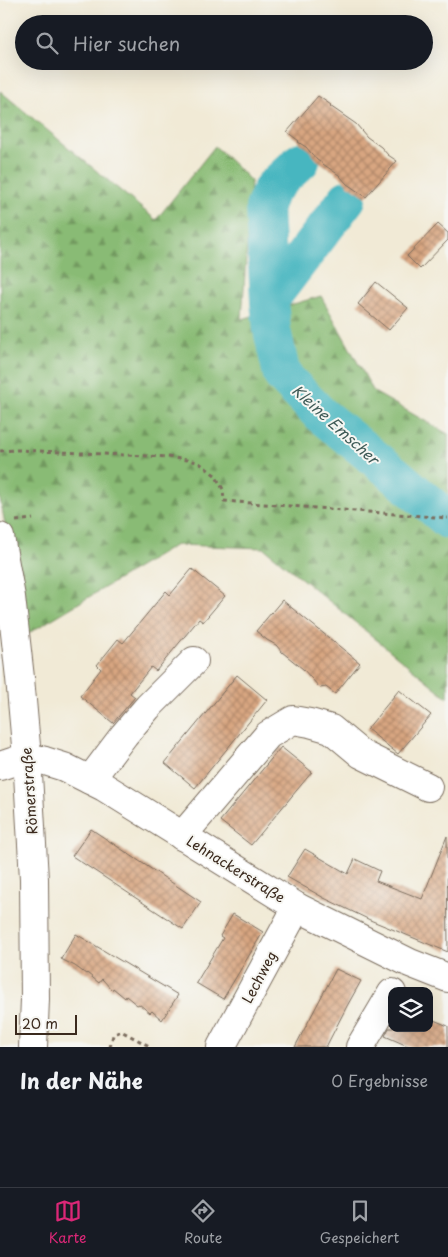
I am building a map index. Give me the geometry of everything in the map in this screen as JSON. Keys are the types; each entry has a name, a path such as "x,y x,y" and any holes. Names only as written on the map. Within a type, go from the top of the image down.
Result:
{"street":[{"name":"Römerstraße","path":"0,537 11,597 27,757 34,879 35,999 32,1047"},
{"path":"90,780 148,707 194,661"},
{"path":"182,836 268,735 293,720 331,729 361,754 428,788"},
{"path":"0,766 27,757"},
{"name":"Lehnackerstraße","path":"27,757 64,767 104,787 297,906 410,963 448,978"},
{"name":"Lechweg","path":"221,1047 297,906"},
{"path":"395,987 410,963"},
{"path":"360,1047 388,999"}],"path":[{"path":"0,451 18,450 168,457 198,462 214,475 223,489 224,502 448,518"},
{"path":"110,1047 113,1035 122,1031 151,1047"}],"green space":[{"path":"0,91 156,220 215,146 251,181 242,319 321,296 374,392 448,434 448,698 264,548 176,545 22,637 19,598 0,498"}],"building":[{"path":"318,96 356,124 367,137 397,161 366,197 317,160 306,147 287,132"},
{"path":"438,224 448,233 448,240 420,269 407,256"},
{"path":"376,282 408,308 389,330 358,304"},
{"path":"192,569 225,596 203,622 199,619 156,671 151,667 130,693 135,697 113,723 80,696 101,669 97,665 118,639 123,643 166,591 170,595"},
{"path":"282,600 360,663 335,694 326,687 320,688 303,669 276,645 256,631"},
{"path":"237,675 267,700 195,788 165,763"},
{"path":"399,690 431,715 398,754 367,729"},
{"path":"281,747 312,772 251,845 220,821"},
{"path":"91,829 201,902 183,929 72,856"},
{"path":"447,836 448,952 370,920 324,898 287,877 305,849 348,874 355,859 380,871 376,881 422,899"},
{"path":"233,914 263,932 223,999 196,983 223,938 220,936"},
{"path":"76,934 178,995 162,1020 152,1011 150,1013 126,996 125,998 113,988 112,990 102,979 99,983 87,973 61,959"},
{"path":"336,969 361,981 326,1047 295,1047"},
{"path":"433,1020 448,1026 448,1047 410,1047 385,1036 388,1030 388,1032 433,1032"}],"waterway":[{"name":"Kleine Emscher","path":"301,161 272,188 264,208 272,330 282,375 321,415 448,520"},
{"name":"Kleine Emscher","path":"269,301 347,199"}]}
